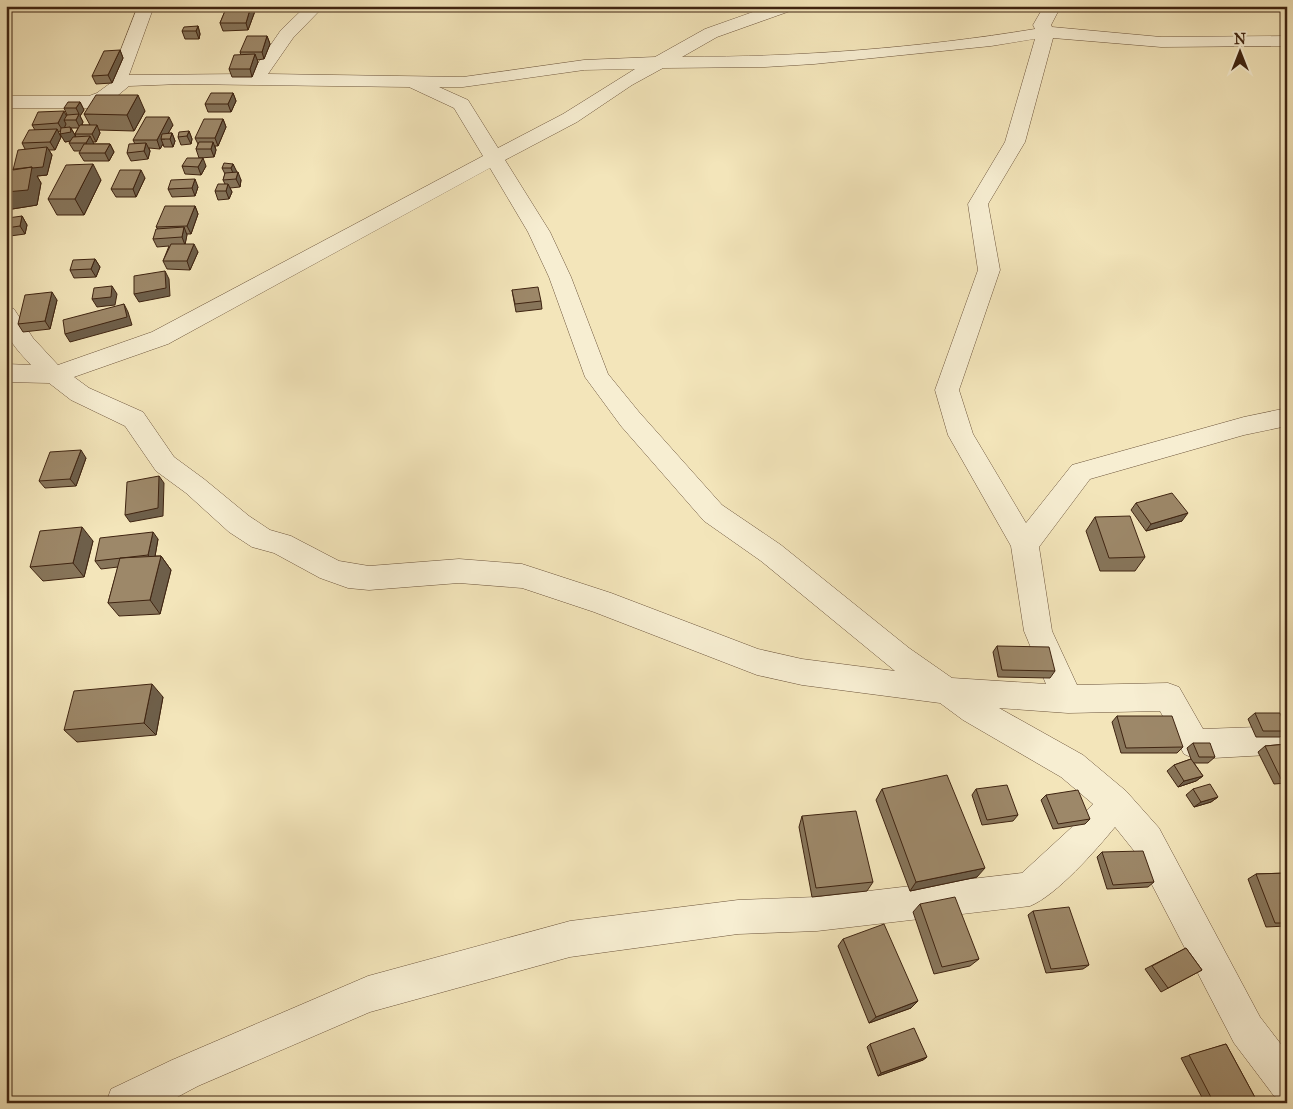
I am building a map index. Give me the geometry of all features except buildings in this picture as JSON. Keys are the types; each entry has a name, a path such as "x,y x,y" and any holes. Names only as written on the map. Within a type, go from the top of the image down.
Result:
{"street":[{"path":"124,82 119,78 146,6"},
{"path":"251,79 260,73 287,34 316,6"},
{"path":"6,373 54,375 160,338 570,118 626,81 711,33 787,6"},
{"path":"1053,6 1042,25 1046,32 1015,142 978,204 989,270 947,390 961,435 1025,545 1038,631 1068,700"},
{"path":"6,102 92,102 104,98 124,82 181,79 463,82 584,66 660,62 765,62 814,59 991,40 1046,32 1162,42 1287,41"},
{"path":"413,82 461,104 539,232 556,268 597,377 630,419 713,513 771,553 899,657 974,710 1072,766 1115,802 1147,840 1247,1030 1287,1082"},
{"path":"6,314 25,344 54,375 80,394 134,419 165,464 195,486 239,524 262,539 282,544 330,570 348,576 369,578 459,571 522,576 601,602 757,662 802,672 949,691 1068,700 1168,697 1196,744 1287,740"},
{"path":"1025,545 1081,472 1244,426 1287,417"},
{"path":"126,1103 185,1073 368,994 570,939 738,917 816,914 1030,889 1083,840 1115,802"}]}
